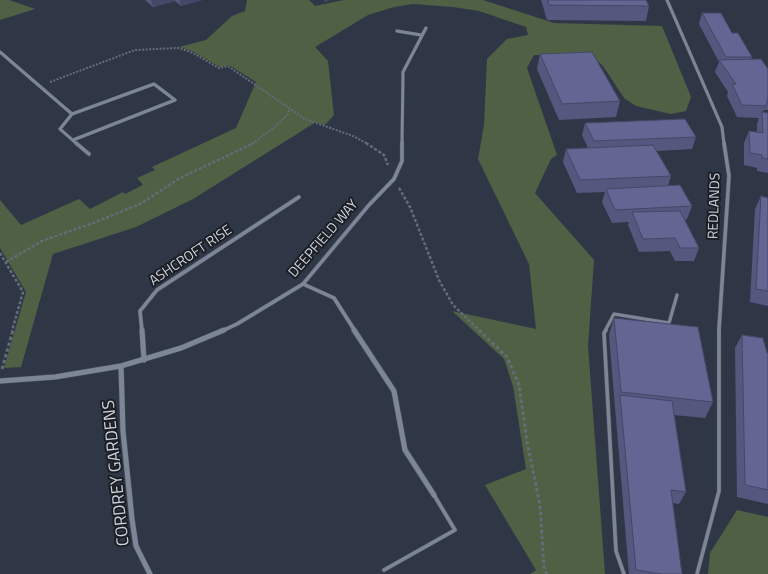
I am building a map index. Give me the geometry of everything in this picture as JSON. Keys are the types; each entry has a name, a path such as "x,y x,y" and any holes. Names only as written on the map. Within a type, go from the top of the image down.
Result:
{"street":[{"name":"REDLANDS","path":"667,0 722,127 729,176 719,329"},
{"name":"DEEPFIELD WAY","path":"0,382 55,377 121,366 144,360 181,348 236,324 303,284 339,243 369,205 394,179 402,161 403,72 426,28"},
{"path":"397,31 421,35"},
{"path":"0,52 9,58 72,114"},
{"path":"73,140 175,100 154,84 72,114 60,129 89,154"},
{"name":"ASHCROFT RISE","path":"144,360 140,311 158,290 300,197"},
{"path":"303,284 334,298 394,391 405,450 434,495"},
{"name":"CORDREY GARDENS","path":"121,366 123,431 132,519 136,546 150,574"}],"lane":[{"path":"624,574 616,550 604,332 614,314 669,323 677,294"},
{"path":"697,574 719,491 719,329"},
{"path":"384,570 455,530 434,495"}],"path":[{"path":"41,86 135,50 178,48 191,52 219,68 228,66 272,97 290,107 305,119 353,136 372,146 384,155 394,179 410,207 439,280 453,305 507,357 519,385 527,442 540,505 544,568 547,574"},
{"path":"6,262 42,241 142,203 180,178 256,142 278,125 288,114 290,107"},
{"path":"0,253 23,292 0,377"}],"green space":[{"path":"0,0 9,0 35,9 0,20"},
{"path":"247,0 309,0 315,6 344,0 483,0 554,23 662,26 691,97 686,111 671,114 636,106 624,98 603,66 595,59 581,55 534,55 527,68 557,155 551,159 535,193 594,260 588,346 605,574 530,574 536,570 485,485 526,469 513,386 504,359 452,311 536,329 529,264 478,159 484,125 487,59 507,39 528,35 526,27 479,11 453,7 413,4 394,7 368,15 315,47 328,61 334,115 325,125 316,122 193,199 136,227 53,254 21,367 4,368 26,292 0,248 0,200 21,225 79,199 90,209 123,192 125,194 143,185 137,178 155,170 152,167 236,128 256,82 229,65 220,67 192,51 179,47 206,40 232,16 245,11"},
{"path":"737,510 768,517 768,574 708,574 710,553"}],"building":[{"path":"548,0 646,0 649,6 549,5"},
{"path":"702,13 721,13 732,33 738,33 752,57 726,57"},
{"path":"592,52 620,101 562,104 540,54"},
{"path":"761,59 768,69 768,97 766,106 742,105 732,84 736,84 719,60"},
{"path":"762,112 768,113 768,159 762,158 762,155 750,153 749,131 763,133"},
{"path":"685,119 696,137 594,141 585,123"},
{"path":"653,145 671,176 580,180 566,149"},
{"path":"680,185 692,206 615,210 606,189"},
{"path":"761,196 768,198 768,291 756,289"},
{"path":"680,211 699,248 680,248 675,238 643,239 632,212"},
{"path":"614,318 698,327 713,402 621,392"},
{"path":"742,335 763,338 768,353 768,490 745,485"},
{"path":"620,395 672,401 686,492 671,490 682,574 662,574 636,570"}]}
